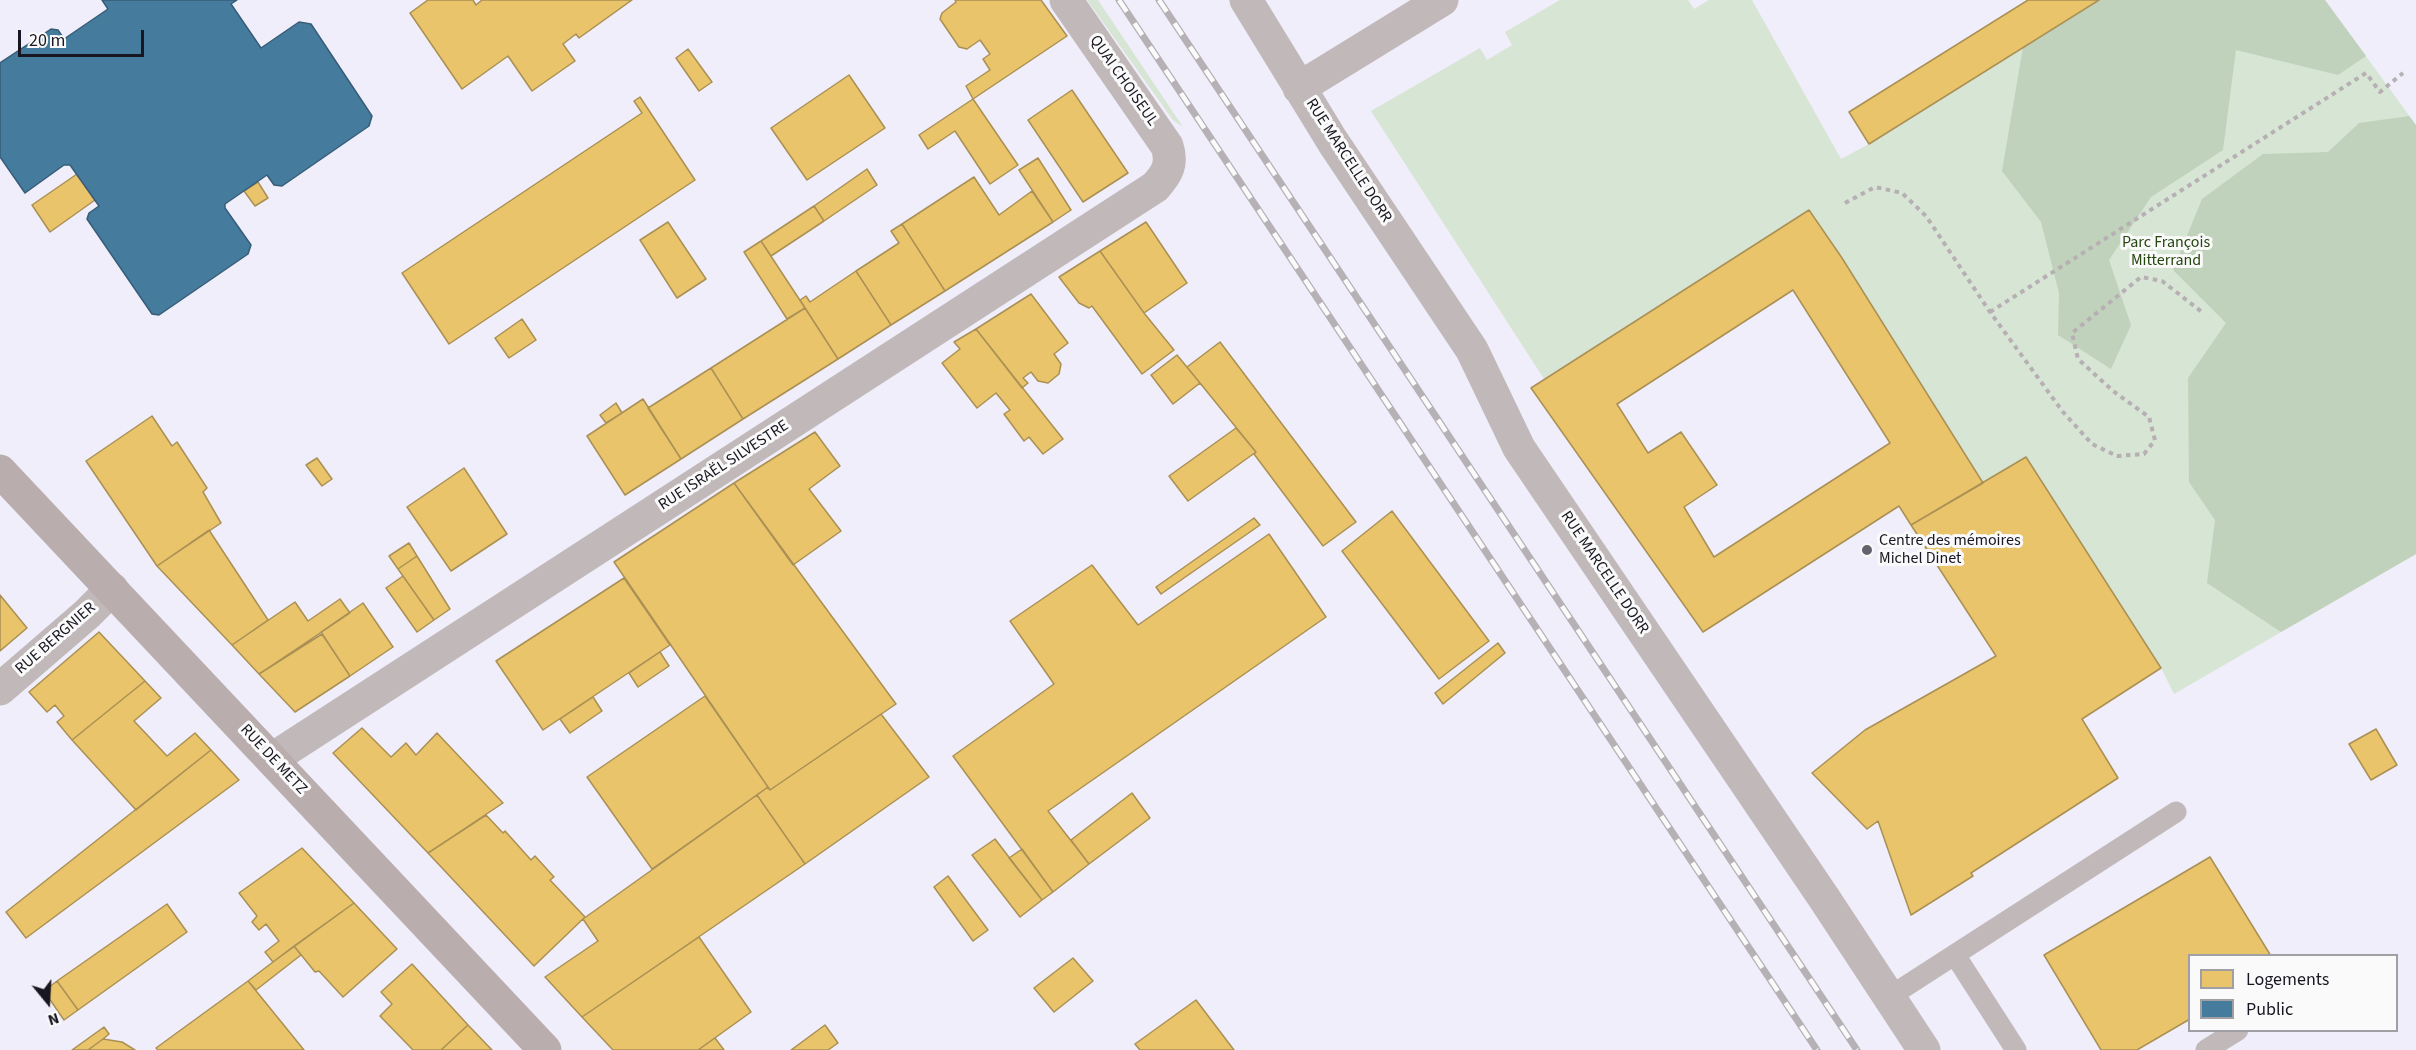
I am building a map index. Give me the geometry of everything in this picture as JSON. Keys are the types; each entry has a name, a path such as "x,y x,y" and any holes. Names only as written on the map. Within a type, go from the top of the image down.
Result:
{"main road":[{"name":"RUE DE METZ","path":"0,471 545,1050"}],"street":[{"name":"QUAI CHOISEUL","path":"1066,0 1160,132 1171,157 1170,166"},
{"name":"RUE MARCELLE DORR","path":"1246,0 1299,87 1472,350 1519,448 1818,888 1924,1050"},
{"path":"1299,87 1442,0"},
{"name":"RUE ISRAËL SILVESTRE","path":"272,759 1155,187 1170,166"},
{"name":"RUE BERGNIER","path":"0,689 87,614 112,589"}],"lane":[{"path":"1889,997 2176,812"},
{"path":"1954,955 2016,1050"},
{"path":"2206,1050 2235,1032"}],"path":[{"path":"1990,312 2366,73 2380,92 2403,73"},
{"path":"1845,203 1875,187 1902,193 1926,216 1990,312 2063,412 2092,444 2117,456 2144,454 2155,440 2149,417 2113,391 2078,359 2072,333 2140,277 2162,280 2202,312"}],"green space":[{"path":"1087,0 1098,0 1183,127 1173,120"},
{"name":"Parc François Mitterrand","path":"1560,0 1688,0 1694,9 1709,0 1752,0 1841,159 1869,144 2099,0 2325,0 2416,125 2416,554 2174,694 2161,668 2026,457 1983,483 1842,258 1809,210 1544,379 1371,111 1480,48 1487,60 1512,45 1505,32"},
{"path":"2099,0 2325,0 2366,56 2338,75 2236,50 2223,150 2151,197 2109,260 2131,325 2111,369 2058,335 2059,293 2041,222 2002,171 2023,47"},
{"path":"2409,116 2416,125 2416,554 2281,632 2207,583 2215,520 2189,482 2188,378 2226,323 2173,270 2202,199 2263,154 2328,152 2359,123"}],"building: Logements":[{"path":"428,0 473,0 476,5 482,0 632,0 579,38 576,34 563,44 575,61 532,91 508,56 462,89 410,13"},
{"path":"955,0 1041,0 1067,36 973,99 966,86 990,70 983,59 990,54 980,40 967,49 959,47 940,19 942,13 956,2"},
{"path":"2028,0 2099,0 1869,144 1849,112"},
{"path":"688,49 712,82 699,91 676,58"},
{"path":"849,75 885,128 807,180 771,128"},
{"path":"1072,90 1128,173 1083,202 1028,120"},
{"path":"640,97 695,180 449,344 402,273 642,113 634,101"},
{"path":"973,99 1018,165 990,184 955,131 928,149 919,135"},
{"path":"1038,158 1071,210 1053,222 1019,170"},
{"path":"867,169 877,185 824,221 814,206"},
{"path":"77,174 95,200 50,232 32,205"},
{"path":"974,177 999,215 1032,191 1053,222 945,291 902,224"},
{"path":"258,182 268,198 255,206 244,191"},
{"path":"814,206 824,221 771,256 761,241"},
{"path":"1809,210 1842,258 1983,483 1911,525 1899,506 1703,632 1531,388","holes":["1793,290 1890,443 1714,557 1684,507 1717,485 1681,432 1648,453 1617,404"]},
{"path":"668,222 706,279 677,298 640,240"},
{"path":"1146,222 1187,283 1144,313 1100,251"},
{"path":"902,224 945,291 891,325 856,271 899,243 891,231"},
{"path":"761,241 805,308 787,319 744,252"},
{"path":"1100,251 1144,313 1174,350 1142,374 1092,306 1089,308 1079,303 1059,277"},
{"path":"856,271 891,325 838,359 800,300 806,296 810,302"},
{"path":"1031,294 1068,343 1054,354 1061,364 1059,374 1048,383 1038,381 1031,372 1023,378 1028,383 1022,388 976,329"},
{"path":"805,308 838,359 743,419 711,368"},
{"path":"522,319 536,340 509,358 495,338"},
{"path":"976,329 1063,439 1043,454 1029,437 1024,441 1004,414 1010,410 996,393 977,408 942,363 960,349 954,342"},
{"path":"1220,342 1356,522 1323,546 1254,454 1256,452 1187,367"},
{"path":"1177,355 1200,383 1173,404 1151,375"},
{"path":"711,368 743,419 681,459 648,408"},
{"path":"643,399 681,459 625,495 587,436"},
{"path":"616,403 622,413 606,423 600,415"},
{"path":"152,416 172,446 177,442 207,488 203,492 221,523 157,566 86,461"},
{"path":"1236,428 1256,452 1188,501 1169,476"},
{"path":"815,432 840,466 809,489 841,531 793,565 734,483"},
{"path":"2026,457 2161,668 2082,719 2118,778 1971,873 1973,876 1911,915 1878,821 1867,829 1812,773 1865,730 1996,656 1911,525"},
{"path":"317,458 332,479 322,486 306,465"},
{"path":"464,468 507,534 451,571 407,507"},
{"path":"734,483 896,704 770,790 614,562"},
{"path":"1392,511 1489,641 1439,679 1342,551"},
{"path":"1254,518 1260,525 1161,594 1156,587"},
{"path":"209,530 268,620 232,645 157,566"},
{"path":"1269,534 1326,617 1048,811 1089,864 1053,892 953,756 1054,684 1010,621 1092,565 1138,625"},
{"path":"409,543 417,556 398,569 389,556"},
{"path":"417,556 450,609 434,620 398,569"},
{"path":"403,576 434,620 417,632 386,588"},
{"path":"624,578 670,645 543,730 496,661"},
{"path":"0,595 27,628 0,651"},
{"path":"340,599 350,613 259,674 232,645 295,602 308,621"},
{"path":"363,603 393,647 350,676 321,632"},
{"path":"99,632 145,681 72,740 57,722 64,716 55,705 47,712 29,692"},
{"path":"322,634 350,676 295,712 259,674"},
{"path":"1498,643 1505,653 1443,704 1435,693"},
{"path":"660,652 669,666 638,687 629,673"},
{"path":"145,681 161,698 134,721 167,756 195,733 211,750 136,810 72,740"},
{"path":"705,696 768,787 652,869 587,777"},
{"path":"593,697 602,711 570,733 560,719"},
{"path":"881,714 929,777 805,864 757,795 768,787 770,790"},
{"path":"362,728 391,757 406,743 416,755 437,733 503,803 428,853 333,753"},
{"path":"2376,729 2397,765 2371,780 2349,744"},
{"path":"211,750 239,780 26,938 6,912"},
{"path":"1132,793 1150,818 1089,864 1071,840"},
{"path":"757,795 805,864 582,1017 545,977 598,941 583,919"},
{"path":"486,815 503,833 505,831 531,860 535,856 554,877 550,880 585,917 534,966 428,853"},
{"path":"995,839 1042,900 1020,917 972,855"},
{"path":"302,848 354,903 273,962 265,952 279,941 266,924 259,930 252,922 257,916 239,893"},
{"path":"1022,849 1053,892 1042,900 1009,858"},
{"path":"2210,857 2270,954 2188,954 2188,1020 2137,1050 2101,1050 2044,955"},
{"path":"948,876 988,930 973,941 934,887"},
{"path":"354,903 397,949 343,997 319,971 315,972 294,946"},
{"path":"167,904 187,932 78,1010 57,981"},
{"path":"699,937 751,1012 698,1050 613,1050 582,1017"},
{"path":"294,946 301,955 256,990 248,981"},
{"path":"1073,958 1093,981 1054,1012 1034,988"},
{"path":"412,964 468,1025 441,1050 413,1050 380,1016 392,1004 381,992"},
{"path":"57,981 78,1010 64,1020 44,991"},
{"path":"248,981 304,1050 158,1050 156,1048"},
{"path":"1196,1000 1234,1050 1140,1050 1135,1044"},
{"path":"468,1025 492,1050 441,1050"},
{"path":"825,1025 838,1043 828,1050 791,1050"},
{"path":"104,1027 109,1034 88,1050 72,1050"},
{"path":"715,1038 724,1050 698,1050"},
{"path":"103,1039 122,1042 135,1050 88,1050"}],"building: Public":[{"path":"102,0 237,0 231,4 261,48 299,22 311,24 372,116 369,126 282,186 274,185 267,175 225,204 225,208 251,245 248,254 159,315 152,314 87,219 89,213 99,206 70,165 64,165 25,193 0,157 0,63 51,29 58,30 64,39 108,9"}],"railway":[{"path":"1119,0 1817,1050"},
{"path":"1159,0 1857,1050"}],"place":[{"name":"Centre des mémoires Michel Dinet","path":"1867,550"}]}
